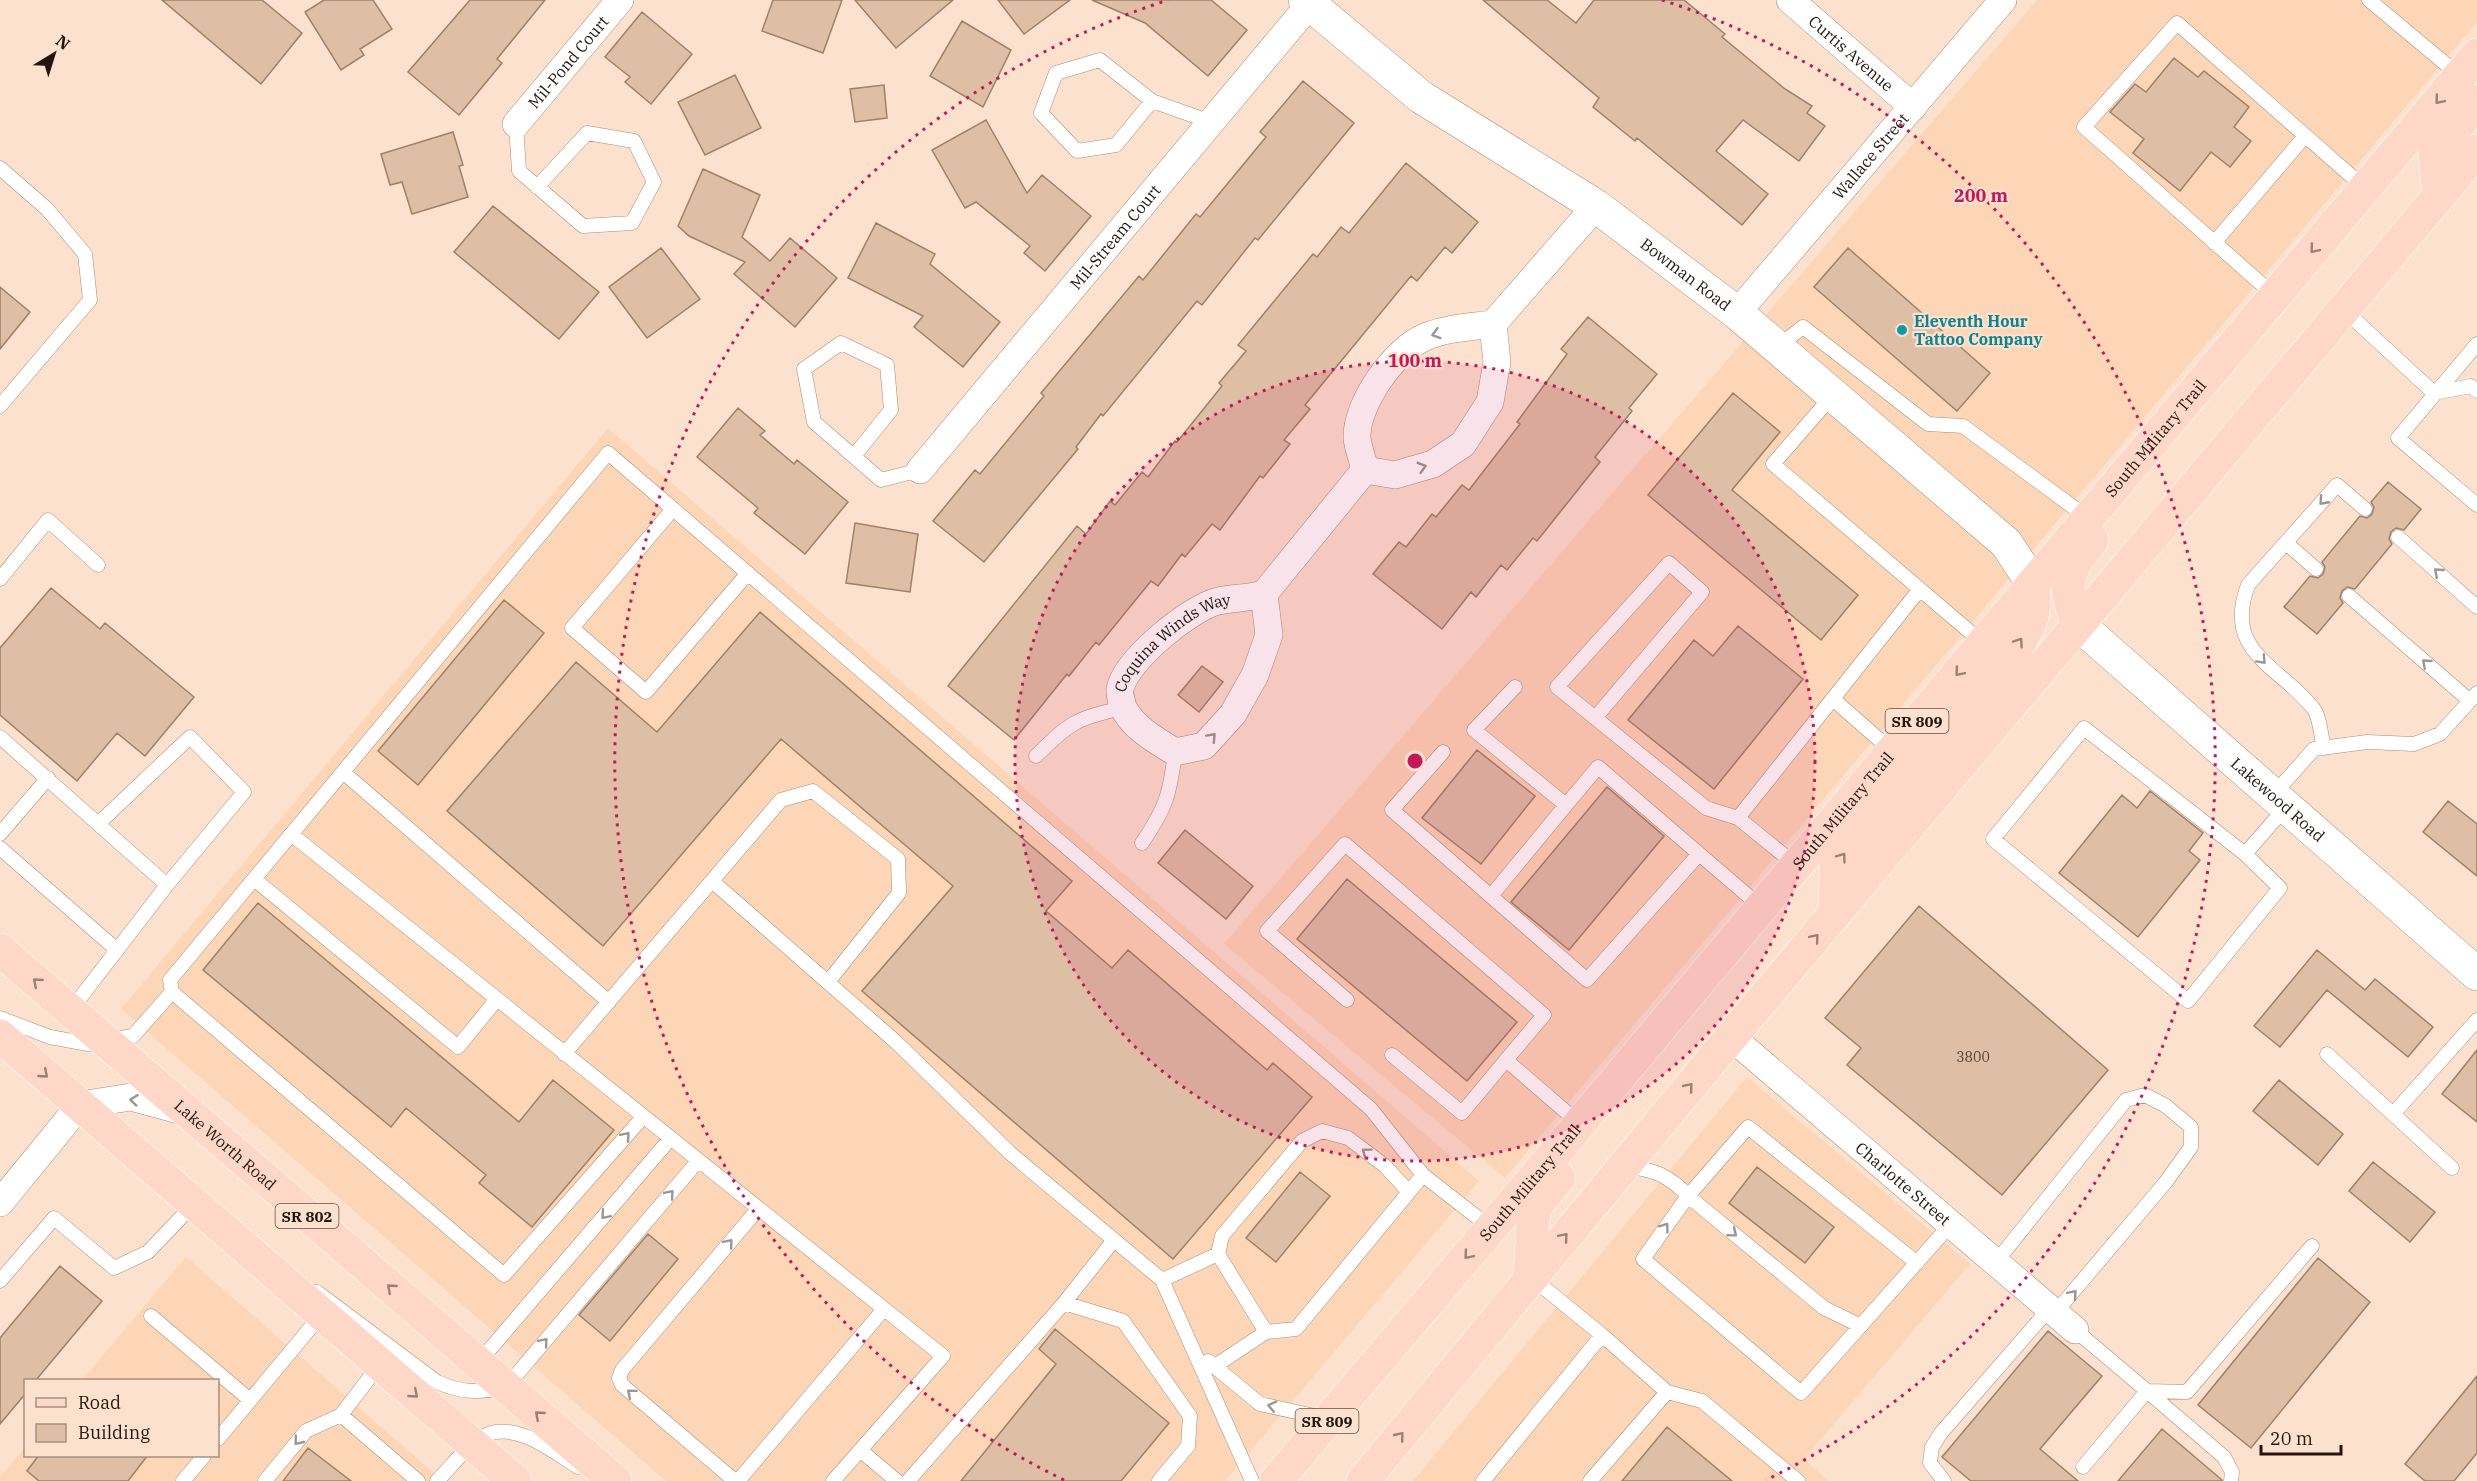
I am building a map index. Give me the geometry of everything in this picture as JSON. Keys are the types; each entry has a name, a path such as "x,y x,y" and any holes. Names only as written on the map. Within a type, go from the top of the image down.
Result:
{"main road":[{"name":"South Military Trail","path":"1276,1481 1580,1124 2365,188 2471,77"},
{"path":"2439,196 2435,154 2471,77"},
{"path":"1363,1481 1731,1037 2477,151"},
{"path":"2078,624 2069,601 2068,573 2073,564 2234,364 2250,325"},
{"path":"1835,914 1836,863 2015,650 2031,624 2035,600 2033,584"},
{"path":"1530,1277 1534,1208 1760,937 1761,907"},
{"name":"Lake Worth Road","path":"0,950 615,1481"},
{"path":"0,1036 515,1481"}],"street":[{"name":"Mil-Pond Court","path":"516,124 620,0"},
{"name":"Curtis Avenue","path":"1790,0 1913,107"},
{"name":"Wallace Street","path":"1737,314 2003,0"},
{"name":"Mil-Stream Court","path":"920,470 1211,122 1308,2"},
{"name":"Bowman Road","path":"1308,2 1421,97 1596,206 1737,314 2006,543 2033,584"},
{"path":"1365,470 1357,438 1374,388 1392,363 1424,338 1457,328 1493,324 1596,206"},
{"path":"1365,470 1395,475 1433,464 1463,444 1490,402 1497,362 1493,324"},
{"path":"1264,594 1365,470"},
{"name":"Coquina Winds Way","path":"1264,594 1269,635 1255,675 1239,704 1204,746 1175,752 1135,724 1123,708 1120,690 1130,671 1152,645 1187,618 1217,601 1264,594"},
{"name":"Lakewood Road","path":"2078,624 2477,974"},
{"name":"Charlotte Street","path":"1731,1037 2060,1317"},
{"path":"0,1203 80,1106 131,1097 187,1112"}],"lane":[{"path":"2369,0 2471,77"},
{"path":"2275,296 2084,127 2177,23 2365,188"},
{"path":"1152,101 1116,145 1077,151 1041,112 1056,73 1100,60 1152,101 1211,122"},
{"path":"516,124 519,171 537,187 583,226 632,223 654,182 634,141 587,133 537,187"},
{"path":"2214,243 2305,136"},
{"path":"0,169 47,209 85,254 90,300 0,406"},
{"path":"2343,309 2434,393"},
{"path":"1776,347 1803,327 1928,424 1963,426 2088,518"},
{"path":"854,456 891,410 887,365 841,344 804,369 814,422 881,480 920,470"},
{"path":"2477,344 2398,438 2477,505"},
{"path":"2434,393 2471,386 2477,392"},
{"path":"1833,395 1773,464 1983,643"},
{"path":"643,1117 504,1275 171,992 170,980 608,453 1371,1109 1423,1174 1491,1228"},
{"path":"2324,748 2315,709 2249,646 2240,623 2241,603 2248,585 2337,485 2365,509"},
{"path":"673,509 572,628 646,692 748,573"},
{"path":"0,579 48,520 98,565"},
{"path":"2398,537 2477,607"},
{"path":"2286,543 2316,569"},
{"path":"1595,718 1702,592 1669,563 1557,687 1595,718 1706,808 1738,818 1796,866"},
{"path":"1738,818 1920,589"},
{"path":"2245,854 2314,749 2367,742 2414,744 2440,734 2474,697 2349,596"},
{"path":"1515,687 1474,730 1566,804"},
{"path":"1833,699 1892,751"},
{"path":"1036,756 1061,731 1081,717 1123,708"},
{"path":"2084,728 2245,854 2280,888 2188,1001 1993,839 2084,728"},
{"path":"0,736 167,885"},
{"path":"70,1011 167,885 244,792 190,737 99,823"},
{"path":"1142,843 1161,815 1170,794 1175,752"},
{"path":"1443,752 1392,810 1587,980 1699,854"},
{"path":"1491,896 1598,767 1761,907"},
{"path":"343,772 609,1002"},
{"path":"0,834 48,778"},
{"path":"564,1054 781,800 813,790 898,860 899,893 828,982"},
{"path":"291,834 943,1356 833,1481"},
{"path":"1347,1000 1267,931 1345,844 1544,1015 1462,1113 1392,1055"},
{"path":"0,848 117,950"},
{"path":"254,879 458,1047 496,999"},
{"path":"712,881 896,1042 1010,1153 1162,1280 1252,1481"},
{"path":"0,1018 50,1037 88,1044 133,1036 171,992"},
{"path":"2394,1113 2477,1020"},
{"path":"2327,1054 2452,1168"},
{"path":"1506,1060 1580,1124"},
{"path":"1944,1481 1930,1463 1932,1447 1941,1432 2060,1317 2090,1274 2165,1184 2191,1147 2191,1127 2166,1106 2145,1095 2126,1100 1996,1262"},
{"path":"1917,1263 1748,1127 1688,1196 1643,1259 1802,1393 1917,1263 1951,1224"},
{"path":"1266,1332 1218,1254 1222,1236 1302,1141 1322,1131 1348,1138 1385,1166 1409,1192"},
{"path":"478,1363 670,1139"},
{"path":"241,1245 335,1303 437,1382 459,1391 473,1393 506,1387 698,1161"},
{"path":"1624,1165 1654,1170 1673,1179 1688,1196 1824,1308 1861,1326"},
{"path":"1215,1366 1266,1332 1296,1329 1423,1174"},
{"path":"0,1281 54,1218 114,1268 148,1252 194,1204"},
{"path":"758,1209 622,1370 619,1378 622,1385 737,1481 884,1309"},
{"path":"908,1481 1064,1303 1114,1240"},
{"path":"2147,1391 2187,1392 2312,1246"},
{"path":"1162,1280 1218,1254"},
{"path":"1530,1277 1602,1335 1667,1392 1702,1401 1798,1481"},
{"path":"1064,1303 1123,1321 1190,1416 1188,1446 1159,1481"},
{"path":"219,1438 322,1314"},
{"path":"151,1316 250,1400"},
{"path":"2060,1317 2224,1457 2232,1472 2231,1481"},
{"path":"1483,1481 1602,1335"},
{"path":"1192,1348 1260,1404 1329,1420"},
{"path":"266,1481 306,1431 341,1415 380,1364"},
{"path":"2083,1467 2147,1391"},
{"path":"1590,1481 1667,1392"},
{"path":"341,1415 418,1481"},
{"path":"437,1481 473,1444 484,1436 507,1431 535,1441 599,1481"},
{"path":"860,1450 897,1481"},
{"path":"183,1481 202,1457"}],"shaded area":[{"path":"2037,0 2477,0 2477,22 1505,1178 1224,944"},
{"path":"608,428 1479,1181 1225,1481 666,1481 121,1009"},
{"path":"1747,1077 1970,1264 1804,1459 1828,1481 1413,1481"},
{"path":"186,1257 443,1481 0,1481 0,1477 24,1448 24,1457 219,1457 219,1379 83,1379"}],"building":[{"path":"162,0 262,0 302,33 261,84"},
{"path":"324,0 373,0 392,29 360,49 364,55 341,70 305,12"},
{"path":"470,0 545,0 497,59 502,63 459,115 408,72"},
{"path":"773,0 842,0 823,53 762,31"},
{"path":"855,0 953,0 896,48"},
{"path":"998,0 1070,0 1024,34"},
{"path":"1092,0 1211,0 1247,30 1208,76 1145,23"},
{"path":"1483,0 1547,0 1576,23 1594,0 1684,0 1725,34 1722,37 1785,89 1812,106 1807,113 1825,126 1799,161 1743,120 1716,151 1768,194 1742,225 1637,138 1635,141 1593,107 1599,98"},
{"path":"642,12 692,54 651,104 625,82 630,77 605,57"},
{"path":"962,21 1011,50 983,107 930,76"},
{"path":"2174,58 2198,77 2204,71 2249,107 2234,127 2251,141 2230,167 2211,152 2180,191 2133,153 2144,139 2110,112 2135,84 2146,92"},
{"path":"735,75 761,128 705,155 678,102"},
{"path":"1303,81 1354,123 1258,240 1255,238 1202,305 1197,301 1103,416 1101,414 1076,447 1078,449 984,562 933,521 975,470 980,474 1044,396 1041,393 1139,276 1143,280 1196,214 1200,217 1266,137 1260,132"},
{"path":"884,85 887,118 855,122 850,89"},
{"path":"986,120 1027,193 1042,175 1091,216 1045,271 1024,253 1030,246 976,202 965,208 932,150"},
{"path":"453,132 463,165 459,166 468,197 412,214 402,182 390,185 381,154"},
{"path":"1406,163 1478,222 1452,253 1445,247 1417,281 1411,276 1305,405 1310,409 1284,440 1290,444 1263,478 1260,476 1220,530 1212,524 1185,557 1182,554 1158,586 1151,581 1099,645 1096,642 1069,676 1067,674 1014,740 948,686 1077,526 1086,534 1110,501 1115,505 1142,472 1148,477 1222,386 1219,383 1246,351 1238,345 1313,254 1317,257 1341,227 1349,233"},
{"path":"703,169 760,195 742,237 770,261 790,238 837,278 795,327 734,274 745,262 689,236 678,226"},
{"path":"493,206 599,292 559,339 454,252"},
{"path":"876,223 935,254 930,264 1000,322 963,367 914,327 923,316 848,278"},
{"path":"661,248 700,299 647,338 609,287"},
{"name":"Eleventh Hour Tattoo Company","path":"1848,248 1990,373 1957,411 1814,287"},
{"path":"0,287 30,312 0,349"},
{"path":"1588,317 1657,374 1629,408 1632,411 1595,457 1600,462 1537,541 1533,538 1507,570 1501,565 1476,597 1471,592 1442,629 1373,574 1399,542 1406,547 1432,514 1436,517 1462,485 1469,490 1520,424 1517,422 1567,354 1561,349"},
{"path":"1733,393 1780,432 1732,490 1858,595 1821,640 1648,495"},
{"path":"738,408 765,431 760,435 794,464 797,460 848,502 805,554 754,513 758,508 697,457"},
{"path":"2388,482 2421,509 2404,530 2396,528 2391,532 2389,539 2392,544 2355,589 2347,587 2342,591 2340,598 2343,603 2317,634 2284,607 2310,576 2318,578 2323,574 2325,567 2322,562 2360,516 2367,518 2372,514 2374,507 2371,502"},
{"path":"855,523 918,534 910,592 846,583"},
{"path":"51,588 100,629 105,623 194,697 145,756 117,733 77,781 0,715 0,648"},
{"path":"504,600 544,633 418,785 378,751"},
{"path":"760,612 1072,881 1046,911 1112,968 1128,950 1267,1070 1273,1063 1312,1097 1173,1259 862,991 953,886 781,739 603,946 447,811 576,662 657,732"},
{"path":"1738,626 1803,679 1714,789 1628,720 1694,640 1713,656"},
{"path":"1202,666 1223,682 1199,712 1178,695"},
{"path":"1477,750 1535,796 1481,864 1422,818"},
{"path":"1607,787 1664,836 1569,950 1511,902"},
{"path":"2150,791 2203,833 2189,851 2200,860 2138,937 2059,873 2122,795 2137,808"},
{"path":"2448,801 2477,824 2477,876 2423,832"},
{"path":"1185,830 1253,886 1226,919 1158,863"},
{"path":"1347,879 1517,1022 1467,1081 1297,939"},
{"path":"258,903 519,1122 553,1080 614,1130 532,1227 479,1183 486,1175 406,1108 391,1127 203,970"},
{"path":"1919,906 2108,1070 2002,1195 1847,1065 1861,1048 1825,1018"},
{"path":"2317,950 2365,990 2375,979 2433,1027 2408,1057 2327,990 2280,1047 2254,1026"},
{"path":"2477,1050 2477,1122 2442,1094"},
{"path":"2279,1080 2343,1134 2318,1165 2253,1111"},
{"path":"2373,1162 2435,1212 2410,1242 2349,1191"},
{"path":"1757,1167 1834,1227 1805,1263 1729,1203"},
{"path":"1300,1172 1330,1196 1276,1262 1246,1238"},
{"path":"648,1234 678,1259 610,1341 579,1315"},
{"path":"2318,1258 2370,1302 2251,1448 2198,1405"},
{"path":"60,1266 102,1301 37,1379 24,1379 24,1395 0,1424 0,1338"},
{"path":"1055,1329 1169,1423 1121,1481 961,1481 1056,1364 1039,1349"},
{"path":"2048,1331 2102,1376 2040,1449 2078,1481 1971,1481 1942,1457"},
{"path":"2477,1376 2477,1453 2454,1481 2425,1481 2405,1464"},
{"path":"1667,1427 1732,1481 1622,1481"},
{"path":"2162,1429 2222,1480 2222,1481 2118,1481"},
{"path":"308,1448 351,1481 283,1481"},
{"path":"38,1457 146,1457 128,1481 39,1481 27,1471"}],"place":[{"name":"Eleventh Hour Tattoo Company","path":"1902,330"}]}
